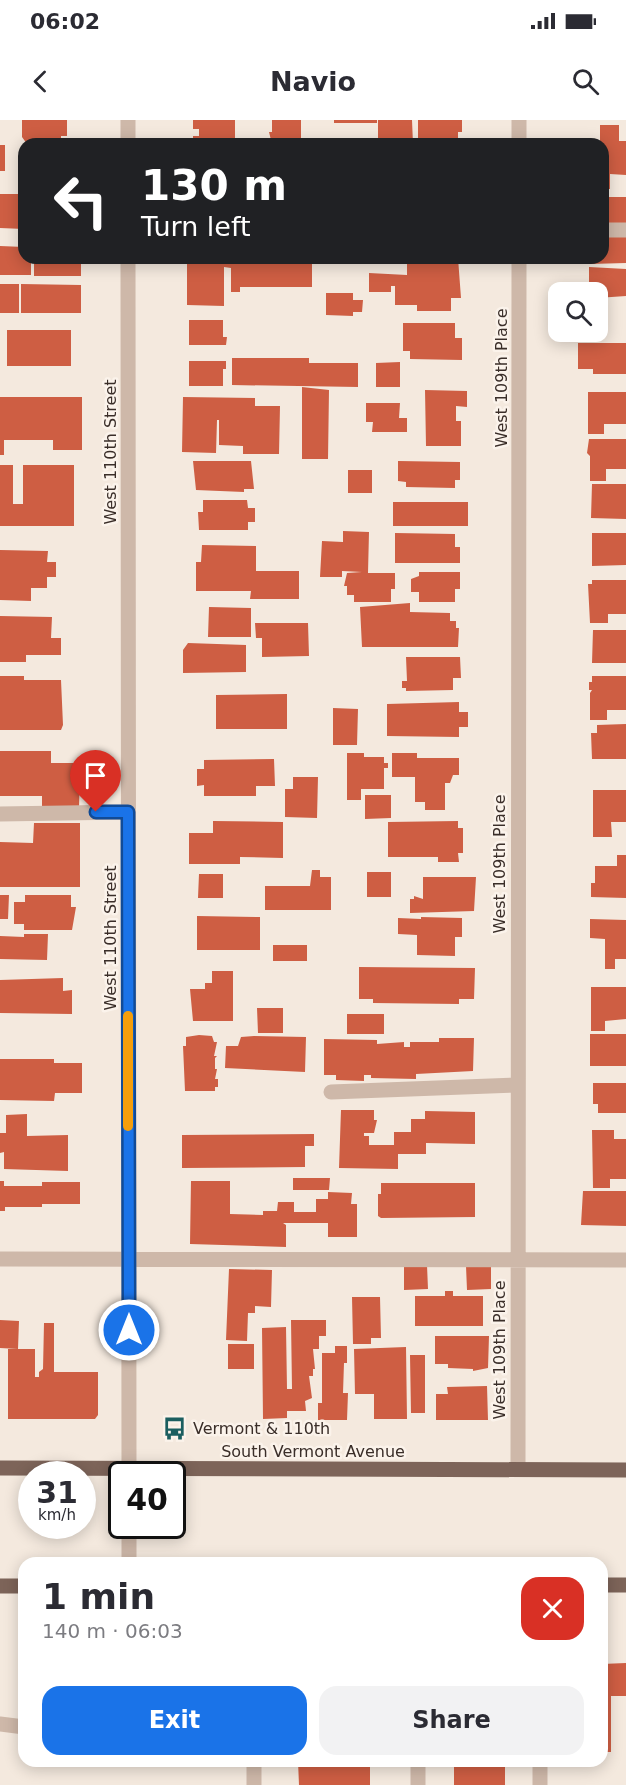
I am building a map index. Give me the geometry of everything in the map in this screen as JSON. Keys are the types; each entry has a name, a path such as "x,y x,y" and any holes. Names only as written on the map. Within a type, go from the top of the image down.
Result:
{"main road":[{"name":"South Vermont Avenue","path":"0,1468 108,1471"},
{"name":"South Vermont Avenue","path":"186,1472 626,1470"},
{"path":"608,1585 626,1585"},
{"path":"0,1586 18,1586"}],"street":[{"path":"128,120 128,138"},
{"path":"519,120 519,138"},
{"path":"609,230 626,230"},
{"name":"West 110th Street","path":"128,264 129,1461"},
{"name":"West 109th Place","path":"518,1469 519,264"},
{"path":"0,814 128,812"},
{"path":"331,1092 517,1085"},
{"path":"0,1259 626,1260"},
{"path":"129,1539 129,1557"},
{"path":"0,1724 18,1726"},
{"path":"254,1767 254,1785"},
{"path":"418,1767 418,1785"},
{"path":"540,1767 540,1785"}],"building":[{"path":"22,120 67,120 67,136 61,136 61,138 22,137"},
{"path":"193,120 235,120 235,138 193,138 193,136 199,136 199,129 193,129"},
{"path":"272,120 301,120 301,138 270,138 269,132 272,132"},
{"path":"334,120 377,120 377,123 334,123"},
{"path":"378,120 412,120 413,138 378,138"},
{"path":"418,120 462,120 462,132 458,132 458,138 418,138"},
{"path":"600,125 619,125 619,141 626,141 626,175 610,174 610,189 609,138 600,138"},
{"path":"0,145 5,145 5,171 0,171"},
{"path":"0,194 18,194 18,229 0,228"},
{"path":"609,197 626,197 626,224 609,224"},
{"path":"609,235 626,235 626,263 609,263"},
{"path":"0,246 18,247 18,264 31,264 31,275 0,275"},
{"path":"34,264 81,264 81,276 34,276"},
{"path":"187,264 312,264 312,287 240,287 240,292 231,292 231,268 224,267 224,306 187,305"},
{"path":"407,264 458,264 461,298 451,298 451,311 417,311 417,305 395,305 395,286 391,286 391,292 369,292 369,273 407,275"},
{"path":"589,267 626,269 626,296 608,297 608,282 589,282"},
{"path":"0,284 19,284 19,313 0,313"},
{"path":"21,284 81,285 81,313 21,313"},
{"path":"326,293 353,293 353,300 363,300 362,312 353,312 353,316 326,315"},
{"path":"189,320 223,320 223,337 227,337 226,345 189,345"},
{"path":"403,323 455,323 455,338 462,338 462,360 410,359 410,351 403,351"},
{"path":"7,330 71,330 71,366 7,366"},
{"path":"578,343 626,343 626,374 593,374 593,369 578,369"},
{"path":"232,358 309,358 309,363 358,363 358,387 232,385"},
{"path":"189,361 226,361 226,369 223,369 223,386 189,386"},
{"path":"400,362 400,387 376,387 376,363"},
{"path":"302,387 329,390 328,459 302,459"},
{"path":"425,390 467,391 467,407 456,406 456,421 461,421 461,446 426,446"},
{"path":"588,392 626,392 626,424 604,424 604,434 588,434"},
{"path":"0,397 82,397 82,450 53,450 53,440 4,440 4,455 0,455"},
{"path":"183,397 255,398 255,406 280,406 279,454 243,454 243,446 219,445 219,420 217,420 216,453 182,452"},
{"path":"366,403 400,403 399,418 407,418 407,432 372,432 373,422 366,422"},
{"path":"589,439 626,439 626,469 606,469 606,481 590,481 590,456 587,453"},
{"path":"193,461 251,461 254,489 244,489 244,492 196,490"},
{"path":"398,461 460,462 460,480 455,480 455,488 406,487 406,482 398,481"},
{"path":"0,465 13,465 13,504 23,504 23,465 74,465 74,526 0,526"},
{"path":"348,470 372,470 372,493 348,493"},
{"path":"592,484 626,484 626,519 591,518"},
{"path":"203,500 247,500 248,508 255,508 255,522 248,522 248,530 199,530 198,512 203,512"},
{"path":"393,502 468,502 468,526 393,526"},
{"path":"343,531 369,532 368,573 395,573 395,589 391,589 391,602 354,602 354,595 347,595 347,586 344,586 347,573 362,572 342,571 342,577 320,577 322,541 343,542"},
{"path":"395,533 455,534 455,547 460,547 460,563 395,563"},
{"path":"592,533 626,533 626,565 592,566"},
{"path":"202,545 256,546 256,571 299,571 299,599 250,599 251,591 196,591 196,562 201,562"},
{"path":"0,550 48,551 47,562 56,562 56,577 47,577 47,588 31,588 31,601 0,600"},
{"path":"419,572 460,572 460,589 455,589 455,602 419,602 419,592 411,592 411,579 419,576"},
{"path":"592,580 626,580 626,614 608,614 608,623 590,623 588,584 592,584"},
{"path":"410,603 410,612 450,613 450,621 456,621 456,628 459,628 458,647 362,647 360,607"},
{"path":"209,607 251,608 251,637 208,637"},
{"path":"0,616 52,617 51,638 61,638 61,655 26,655 26,662 0,662"},
{"path":"255,623 308,623 309,656 262,657 262,638 256,638"},
{"path":"593,630 626,630 626,663 592,663"},
{"path":"188,643 246,645 246,672 183,673 183,650"},
{"path":"406,657 460,657 461,678 453,678 453,690 406,691 406,688 402,688 402,681 407,681"},
{"path":"0,676 24,676 24,680 61,680 63,725 61,730 0,730"},
{"path":"592,676 626,676 626,710 607,710 607,720 590,720 592,690 589,690 589,682 592,682"},
{"path":"287,694 287,729 216,729 216,695"},
{"path":"459,702 459,712 468,712 468,727 459,727 459,737 387,736 387,704"},
{"path":"333,708 358,709 357,745 333,745"},
{"path":"626,724 626,759 592,759 591,733 597,733 597,725"},
{"path":"0,751 51,751 51,763 80,763 79,809 42,809 42,796 0,796"},
{"path":"347,753 364,753 364,757 384,757 384,763 388,763 388,768 384,768 384,789 361,789 361,800 347,800"},
{"path":"392,753 417,753 417,758 459,758 459,775 453,775 450,783 445,783 445,810 425,810 425,802 415,802 415,777 392,777"},
{"path":"274,759 275,786 256,786 256,796 204,796 204,785 197,786 197,769 204,769 204,760"},
{"path":"293,777 318,777 317,818 285,817 285,789 293,789"},
{"path":"593,790 626,790 626,822 611,822 612,837 593,837"},
{"path":"365,795 391,795 391,818 365,819"},
{"path":"213,821 283,822 283,858 240,857 240,864 189,864 189,833 213,833"},
{"path":"458,821 458,828 463,828 463,853 458,853 459,862 438,862 438,857 388,857 388,822"},
{"path":"34,823 80,823 80,887 0,887 0,842 33,843"},
{"path":"617,855 626,855 626,898 591,897 591,883 595,883 595,866 617,866"},
{"path":"312,870 320,870 320,877 331,877 331,910 265,910 265,886 310,886"},
{"path":"367,872 391,872 391,897 367,897"},
{"path":"199,874 223,874 223,898 198,898"},
{"path":"423,877 476,877 474,911 410,913 410,899 414,899 414,896 423,899"},
{"path":"0,895 9,895 8,919 0,919"},
{"path":"25,895 71,895 71,907 76,907 72,930 24,930 24,924 14,924 14,902 25,902"},
{"path":"197,916 260,917 260,950 197,950"},
{"path":"421,917 462,918 462,937 455,937 455,956 417,955 417,935 398,934 398,918 421,919"},
{"path":"590,919 626,920 626,959 615,959 615,969 605,969 605,939 590,938"},
{"path":"24,934 48,934 47,960 0,959 0,936 24,937"},
{"path":"273,945 307,945 307,961 273,961"},
{"path":"359,967 475,968 474,999 459,999 459,1004 373,1003 373,999 359,999"},
{"path":"212,971 233,971 233,1021 193,1021 190,989 205,989 205,983 212,983"},
{"path":"63,978 63,991 72,990 72,1014 0,1013 0,980"},
{"path":"591,987 626,987 626,1019 605,1021 605,1031 591,1031"},
{"path":"257,1008 283,1008 283,1033 258,1033"},
{"path":"347,1014 384,1014 384,1034 347,1034"},
{"path":"590,1034 626,1034 626,1066 590,1066"},
{"path":"212,1036 214,1042 217,1042 214,1056 217,1056 215,1058 215,1069 217,1069 215,1079 218,1079 218,1087 215,1087 215,1091 185,1091 183,1046 186,1046 186,1037"},
{"path":"241,1037 306,1037 305,1072 225,1068 226,1046 238,1046"},
{"path":"439,1038 474,1038 473,1071 416,1074 416,1079 371,1078 371,1075 364,1075 364,1081 336,1080 336,1075 324,1075 324,1039 377,1040 377,1044 404,1042 404,1047 410,1047 410,1042 439,1042"},
{"path":"0,1059 54,1059 54,1063 82,1063 82,1093 55,1093 54,1101 0,1100"},
{"path":"593,1083 626,1083 626,1113 598,1113 598,1104 593,1104"},
{"path":"341,1110 374,1110 374,1120 377,1120 374,1133 364,1133 364,1136 369,1136 369,1145 394,1145 394,1132 411,1132 411,1119 425,1119 425,1111 475,1112 475,1144 426,1143 426,1154 398,1154 398,1169 339,1168"},
{"path":"27,1114 27,1136 68,1135 68,1171 4,1169 4,1152 0,1153 0,1133 6,1133 6,1115"},
{"path":"592,1130 614,1130 614,1139 626,1139 626,1179 610,1179 610,1188 593,1188"},
{"path":"314,1134 314,1146 305,1146 305,1167 182,1168 182,1135"},
{"path":"293,1178 330,1178 329,1190 293,1190"},
{"path":"0,1181 4,1181 4,1186 42,1186 42,1182 80,1182 80,1204 5,1207 5,1211 0,1211"},
{"path":"191,1181 230,1181 230,1214 263,1215 263,1211 277,1211 278,1202 294,1202 294,1212 316,1212 316,1199 328,1199 328,1192 352,1193 351,1204 357,1204 357,1237 328,1237 328,1223 283,1223 286,1225 286,1247 190,1244"},
{"path":"381,1183 475,1183 475,1217 381,1218 378,1216 378,1194 381,1194"},
{"path":"583,1191 626,1191 626,1226 581,1225"},
{"path":"427,1265 428,1289 404,1290 404,1266"},
{"path":"491,1265 491,1289 467,1290 466,1266"},
{"path":"229,1269 272,1270 271,1307 255,1306 255,1313 248,1313 247,1341 226,1340"},
{"path":"445,1291 453,1291 453,1296 483,1296 483,1326 415,1326 415,1296 445,1296"},
{"path":"352,1297 380,1297 381,1338 371,1338 371,1344 353,1344"},
{"path":"0,1320 19,1321 18,1349 0,1348"},
{"path":"291,1320 326,1320 326,1336 319,1336 319,1349 313,1349 315,1369 313,1369 313,1376 309,1376 312,1398 305,1401 306,1411 287,1411 287,1418 263,1419 262,1328 286,1327 287,1389 292,1389"},
{"path":"44,1323 54,1323 54,1372 98,1372 98,1415 95,1419 8,1419 8,1349 35,1349 35,1377 39,1377 39,1372 43,1369"},
{"path":"435,1336 489,1336 488,1368 473,1371 473,1369 448,1368 448,1364 435,1364"},
{"path":"228,1344 254,1344 254,1369 228,1369"},
{"path":"335,1346 347,1346 343,1393 348,1393 347,1420 318,1420 318,1403 322,1403 322,1353 335,1353"},
{"path":"406,1347 407,1419 374,1419 374,1394 355,1394 354,1349"},
{"path":"410,1355 425,1355 425,1413 411,1413"},
{"path":"487,1386 488,1420 436,1420 436,1394 448,1394 447,1387"},
{"path":"626,1663 626,1696 611,1696 611,1752 608,1752 608,1664"},
{"path":"298,1767 370,1767 370,1785 299,1785"},
{"path":"454,1767 505,1767 505,1785 454,1785"}],"slow traffic":[{"path":"128,1016 128,1126"}],"place":[{"name":"Vermont & 110th","path":"175,1428"}],"route":[{"path":"96,812 128,812 129,1330"}]}
